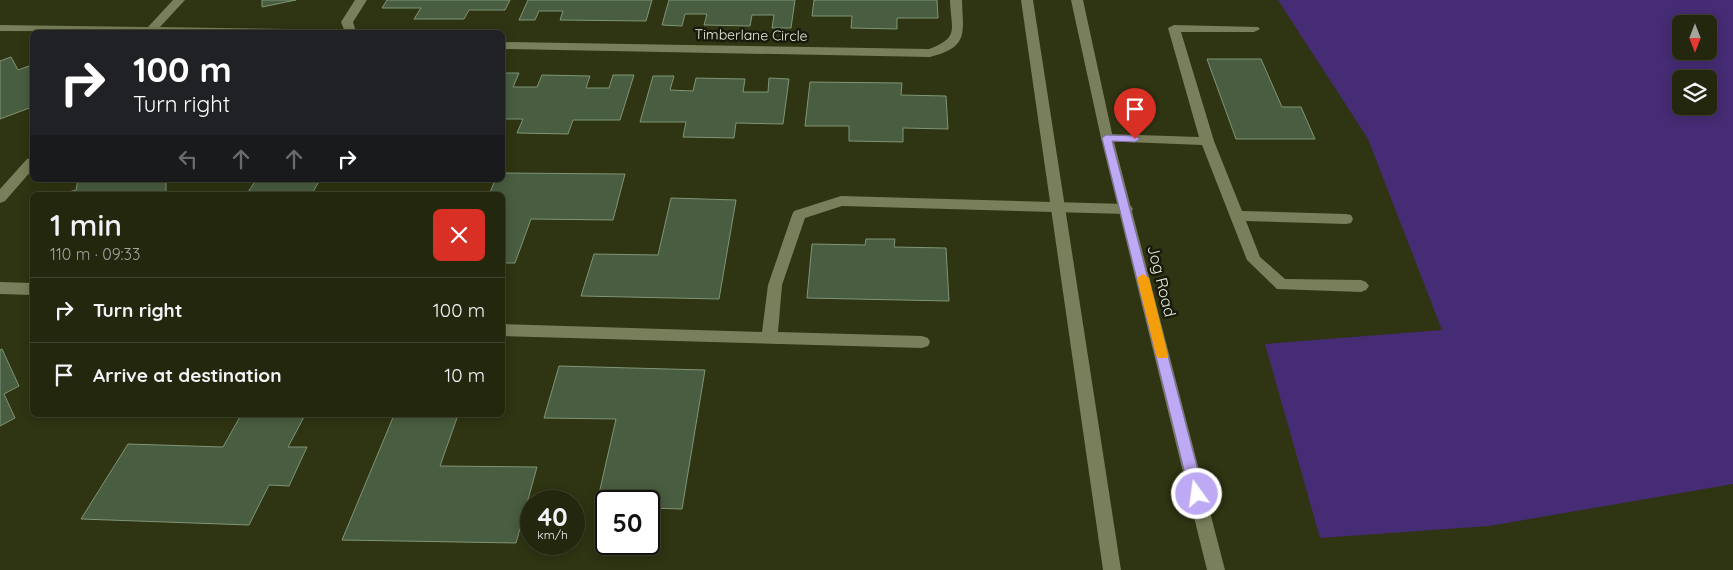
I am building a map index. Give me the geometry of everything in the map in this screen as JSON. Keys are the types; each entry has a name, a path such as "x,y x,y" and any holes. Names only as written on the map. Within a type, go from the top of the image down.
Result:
{"main road":[{"path":"152,30 179,0"},
{"path":"349,30 347,22 360,0"},
{"name":"Timberlane Circle","path":"505,45 930,54 950,45 957,36 956,0"},
{"path":"1027,0 1112,570"},
{"name":"Jog Road","path":"1078,0 1106,138 1126,209 1216,570"},
{"path":"0,28 75,30"},
{"path":"1254,29 1174,28 1207,141 1254,260 1282,286 1361,286"},
{"path":"1106,138 1207,141"},
{"path":"0,198 30,164"},
{"path":"769,338 775,285 799,215 841,201 1126,209"},
{"path":"1237,216 1346,220"},
{"path":"0,288 30,289"},
{"path":"505,330 922,342"}],"shaded area":[{"path":"1278,0 1733,0 1733,484 1489,526 1320,538 1265,344 1442,330 1368,139"}],"building":[{"path":"262,0 296,0 262,7"},
{"path":"387,0 510,0 505,10 469,10 464,19 414,19 421,8 382,8"},
{"path":"528,0 652,0 646,21 560,20 563,11 539,11 535,20 519,20"},
{"path":"669,0 795,0 791,28 772,28 774,15 752,15 750,26 704,25 707,14 685,14 682,26 662,25"},
{"path":"814,0 937,0 938,18 897,18 897,29 851,28 852,16 812,16"},
{"path":"11,57 18,70 29,66 30,108 0,119 0,61"},
{"path":"1207,59 1261,59 1282,107 1301,107 1315,139 1236,139"},
{"path":"505,73 519,73 513,87 537,87 542,75 590,76 586,88 609,88 613,75 634,75 620,120 573,120 568,134 517,133 523,119 505,119"},
{"path":"653,76 674,76 670,90 693,91 696,78 745,79 743,92 768,92 769,78 789,79 783,124 736,123 734,138 683,137 686,122 640,122"},
{"path":"810,82 902,83 901,95 946,96 948,129 903,128 903,142 849,141 849,126 805,126"},
{"path":"505,173 625,174 613,220 531,219 515,263 505,263 505,192 490,192 494,182 505,182"},
{"path":"78,182 166,182 166,192 69,192 76,190"},
{"path":"255,182 319,182 313,192 248,192"},
{"path":"671,198 736,200 719,299 581,296 594,254 658,255"},
{"path":"866,239 895,239 894,247 946,248 949,301 807,298 812,244 865,245"},
{"path":"2,349 19,386 4,394 15,418 0,426 0,350"},
{"path":"559,366 705,370 682,509 660,508 660,490 600,490 616,419 544,418"},
{"path":"240,417 304,417 288,447 307,447 289,486 269,485 249,525 81,519 128,444 223,447"},
{"path":"393,417 457,417 440,466 537,467 531,490 520,490 520,529 516,543 342,540"}],"slow traffic":[{"path":"1143,278 1162,355"}],"route":[{"path":"1135,139 1106,138 1126,209 1197,494"}]}
